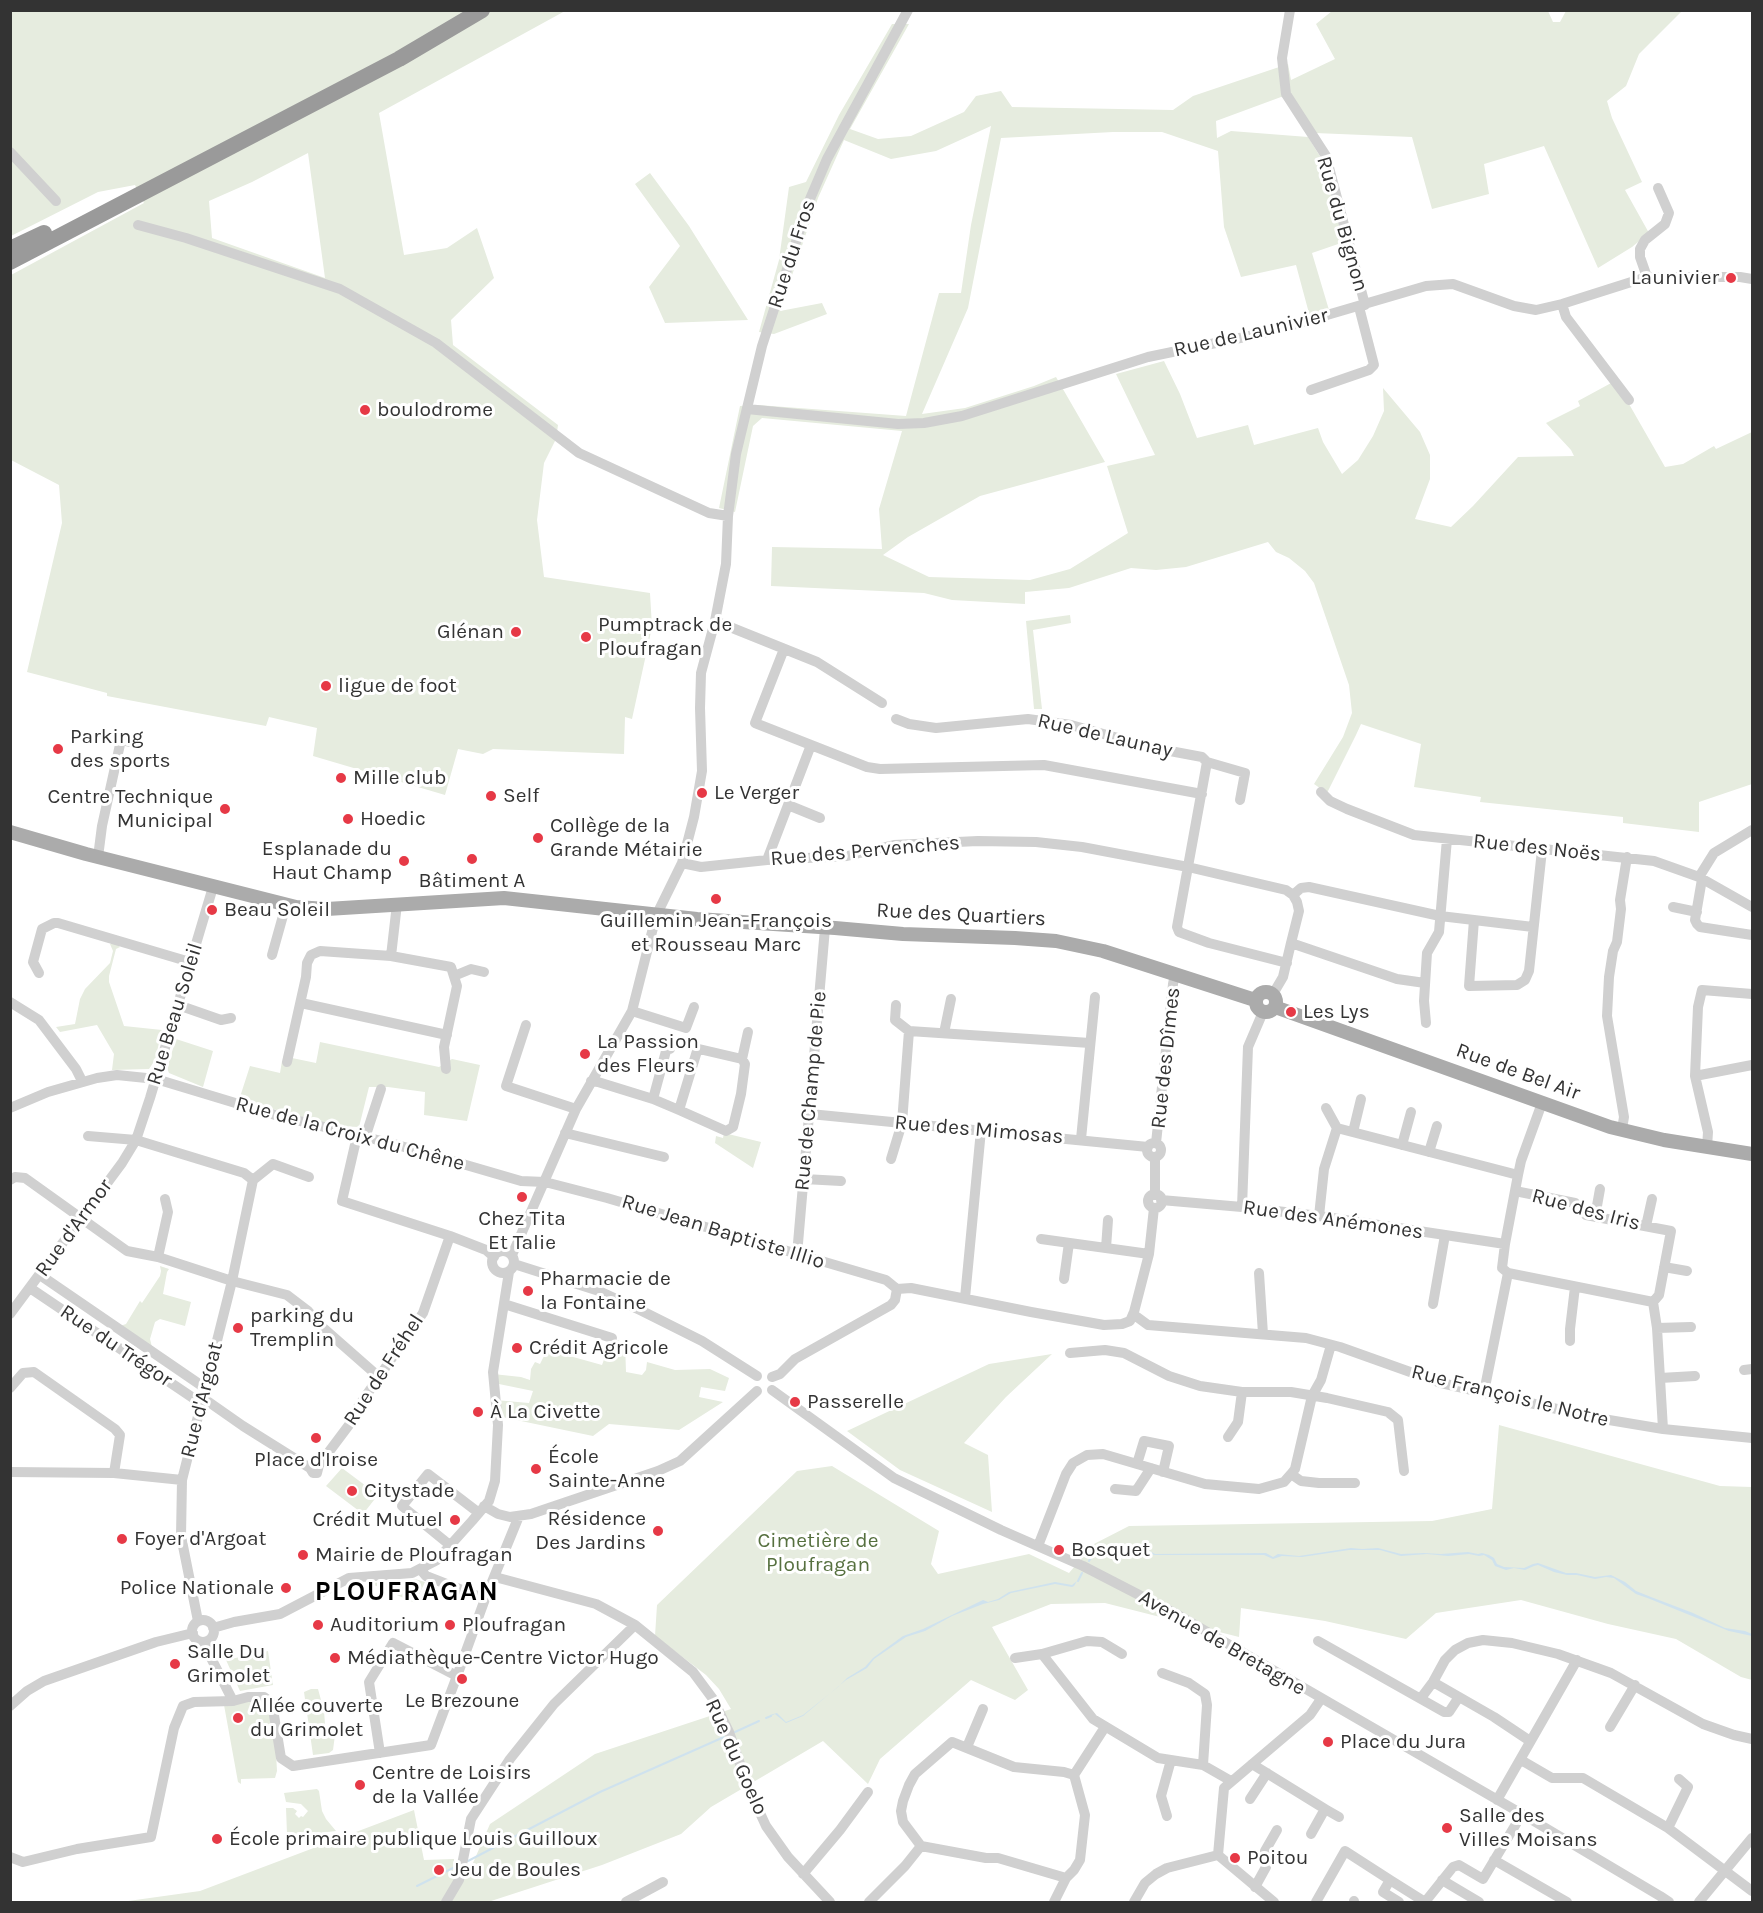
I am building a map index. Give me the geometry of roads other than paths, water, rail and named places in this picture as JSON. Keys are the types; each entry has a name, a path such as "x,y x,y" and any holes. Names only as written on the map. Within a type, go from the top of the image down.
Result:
{"highway":[{"path":"10,262 399,59 482,10"},
{"path":"10,249 121,199 145,191"}],"main road":[{"name":"Rue des Quartiers","path":"10,832 98,857 296,907 327,909 504,898 656,916 903,934 1056,941 1103,951 1266,1003"},
{"name":"Rue de Bel Air","path":"1266,1003 1574,1115 1622,1129 1707,1148 1752,1154"}],"street":[{"name":"Rue du Fros","path":"420,1569 437,1560 489,1501 495,1481 498,1425 493,1372 511,1263 576,1109 632,1011 656,916 682,862 694,817 702,771 701,673 715,621 726,564 728,516 736,453 762,346 810,199 827,159 908,10"},
{"name":"Rue du Bignon","path":"1290,10 1282,58 1286,94 1326,156 1374,365 1369,370 1311,390"},
{"path":"10,152 56,201"},
{"path":"1647,277 1640,257 1640,249 1645,240 1665,224 1669,213 1658,188"},
{"path":"138,225 186,238 340,289 436,343 579,453 709,513 728,516"},
{"name":"Rue de Launivier","path":"747,409 898,424 924,423 962,416 1148,357 1269,332 1426,286 1453,284 1514,306 1536,310 1647,277 1752,279"},
{"path":"1562,304 1566,317 1629,400"},
{"path":"715,621 817,662 882,703"},
{"path":"784,649 755,723 867,767 880,769 1044,765 1202,794"},
{"name":"Rue de Launay","path":"896,718 909,724 936,728 1028,719 1071,725 1154,748 1202,758 1207,762 1245,773 1240,800"},
{"path":"98,857 102,826 121,740 131,742"},
{"path":"767,860 811,745"},
{"path":"1207,762 1177,927 1179,932 1239,952 1287,963"},
{"name":"Rue des Noës","path":"1321,792 1330,801 1347,809 1414,835 1654,861 1700,878 1752,907"},
{"path":"788,805 820,818"},
{"path":"1752,830 1714,853 1700,878 1695,920 1700,927 1752,935"},
{"path":"1426,1023 1424,1000 1427,953 1439,932 1447,839"},
{"name":"Rue des Pervenches","path":"682,862 701,867 767,860 847,856 894,845 978,841 1036,842 1082,847 1188,867 1286,890 1293,895"},
{"path":"1474,920 1469,986 1517,985 1526,980 1529,971 1542,850"},
{"path":"1622,1129 1624,1117 1607,1016 1609,977 1613,951 1617,942 1627,857"},
{"name":"Rue Beau Soleil","path":"135,1140 156,1078 213,887"},
{"path":"1242,1207 1248,1047 1266,1003 1283,978 1299,911 1298,902 1293,895 1301,888 1309,887 1440,916 1533,927"},
{"path":"391,956 397,904"},
{"path":"272,956 286,905"},
{"path":"1673,908 1697,912"},
{"path":"39,973 33,962 42,929 58,922 190,962"},
{"name":"Rue de Champ de Pie","path":"797,1254 825,928"},
{"path":"1291,944 1397,979 1425,983"},
{"path":"287,1062 301,1003 307,963 311,955 320,951 391,956 451,967 457,986 444,1047 446,1069"},
{"path":"454,976 471,969 484,972"},
{"name":"Rue des Dîmes","path":"1133,1313 1149,1254 1157,1201 1155,1157 1162,1151 1161,1146 1152,1145 1175,974"},
{"path":"1707,1148 1708,1131 1695,1076 1698,1007 1702,990 1752,994"},
{"path":"1081,1139 1095,997"},
{"path":"944,1033 951,999"},
{"path":"10,1002 39,1020 76,1069 82,1081"},
{"path":"301,1003 447,1035"},
{"path":"178,1005 221,1020 231,1018"},
{"path":"896,1005 895,1020 909,1031 1090,1043"},
{"path":"632,1011 687,1028 694,1007"},
{"path":"526,1025 506,1086 576,1109"},
{"path":"891,1159 902,1123 909,1031"},
{"path":"591,1081 653,1099 726,1131 733,1127 741,1094 745,1064 742,1059 748,1032"},
{"path":"653,1099 666,1051 670,1049"},
{"path":"679,1110 699,1049 742,1059"},
{"path":"1695,1076 1752,1065"},
{"name":"Rue de la Croix du Chêne","path":"10,1108 82,1081 117,1074 156,1078 274,1115 394,1144 520,1181 545,1182"},
{"path":"381,1089 361,1137 342,1202 450,1236 486,1251 494,1257"},
{"path":"1353,1132 1361,1099"},
{"path":"1542,1103 1521,1161 1504,1244 1502,1268 1508,1274 1653,1302"},
{"path":"1319,1216 1324,1169 1337,1128 1326,1108"},
{"path":"1402,1145 1411,1112"},
{"name":"Rue des Mimosas","path":"810,1114 1152,1145"},
{"path":"1430,1152 1437,1126"},
{"path":"1337,1128 1518,1175"},
{"path":"965,1298 981,1130"},
{"path":"565,1133 664,1157"},
{"path":"88,1136 135,1140 244,1173 253,1180 273,1164 309,1177"},
{"name":"Rue d'Armor","path":"10,1314 122,1163 135,1140"},
{"path":"10,1180 15,1177 25,1178 127,1251 158,1257 232,1281 287,1295 308,1311 321,1326 379,1377"},
{"path":"804,1179 841,1181"},
{"name":"Rue d'Argoat","path":"198,1621 181,1536 182,1480 232,1281 253,1180"},
{"name":"Rue Jean Baptiste Illio","path":"545,1182 607,1198 890,1282 897,1289"},
{"path":"1595,1216 1600,1189"},
{"name":"Rue des Iris","path":"1515,1191 1575,1203 1586,1215 1671,1231 1659,1295 1653,1302 1657,1328 1663,1429"},
{"path":"158,1257 168,1212 165,1199"},
{"path":"1646,1227 1652,1199"},
{"name":"Rue des Anémones","path":"1157,1201 1242,1207 1319,1216 1504,1244"},
{"path":"1106,1248 1108,1220"},
{"path":"1433,1304 1445,1235"},
{"name":"Rue de Fréhel","path":"203,1396 243,1426 315,1467 352,1422 354,1413 423,1313 450,1236"},
{"path":"1041,1239 1149,1254"},
{"path":"1064,1279 1069,1243"},
{"path":"511,1263 502,1273 496,1270 493,1264 494,1257 502,1252 511,1263 610,1296 685,1332 757,1376"},
{"path":"1664,1266 1687,1271"},
{"path":"1259,1273 1263,1334"},
{"path":"1484,1392 1508,1274"},
{"name":"Rue du Trégor","path":"40,1275 203,1396"},
{"path":"772,1377 780,1374 795,1359 891,1305 895,1300 897,1289 908,1287 1104,1325 1130,1321 1133,1313"},
{"path":"1570,1341 1575,1287"},
{"name":"Rue du Trégor","path":"30,1288 203,1396"},
{"path":"504,1304 612,1338"},
{"name":"Rue François le Notre","path":"1133,1313 1148,1326 1306,1338 1340,1347 1441,1383 1597,1418 1663,1429 1752,1438"},
{"path":"1657,1328 1691,1327"},
{"path":"1038,1546 1066,1474 1073,1463 1087,1455 1103,1454 1205,1484 1259,1489 1284,1482 1295,1469 1312,1396 1321,1380 1331,1345"},
{"path":"1070,1353 1105,1350 1124,1353 1179,1380 1200,1386 1242,1392 1291,1392 1388,1412 1398,1420 1404,1471"},
{"path":"10,1389 23,1373 34,1372 115,1429 120,1435 114,1473"},
{"path":"764,1373 772,1377 775,1384 772,1390 763,1394 757,1391 754,1385 757,1376 764,1373"},
{"path":"1660,1378 1695,1376"},
{"name":"Avenue de Bretagne","path":"772,1390 894,1478 1001,1530 1083,1566 1178,1615 1669,1902"},
{"path":"451,1546 402,1506 428,1474 482,1510 510,1517 531,1514 675,1464 757,1391"},
{"path":"1228,1437 1238,1422 1242,1392"},
{"path":"1137,1464 1144,1441 1168,1446 1163,1472"},
{"path":"1115,1489 1136,1491 1151,1468"},
{"path":"10,1472 114,1473 182,1480"},
{"path":"1291,1474 1301,1481 1355,1483"},
{"path":"10,1857 23,1862 77,1849 151,1837 172,1739 183,1706 194,1702 233,1701 264,1696 272,1702 281,1758 293,1766 431,1745 485,1599 519,1516"},
{"path":"213,1628 280,1614 349,1578 412,1573 420,1569 426,1575 485,1599"},
{"name":"Rue du Goelo","path":"495,1576 596,1604 635,1625 693,1672 713,1700 729,1732 748,1787 766,1827 803,1874 830,1902"},
{"path":"198,1621 207,1621 213,1628 212,1637 207,1641 200,1641 193,1633 193,1626 198,1621"},
{"path":"446,1902 459,1880 471,1819 510,1759 554,1704 635,1625"},
{"path":"10,1706 27,1691 44,1681 156,1642 193,1633"},
{"path":"1421,1698 1445,1660 1455,1650 1468,1643 1483,1640 1512,1643 1558,1654 1611,1673 1703,1724 1752,1739"},
{"path":"207,1641 209,1654 233,1701"},
{"path":"1015,1658 1042,1654 1087,1641 1102,1642 1122,1654"},
{"path":"1318,1641 1444,1712 1449,1712 1459,1697"},
{"path":"380,1753 369,1682 393,1643 457,1676"},
{"path":"1042,1654 1093,1719 1158,1758 1203,1765 1228,1785"},
{"path":"1497,1800 1577,1660"},
{"path":"1162,1673 1189,1683 1205,1694 1207,1705 1203,1765"},
{"path":"1433,1682 1530,1741"},
{"path":"1610,1727 1635,1685"},
{"path":"1218,1855 1228,1785 1310,1715 1321,1699"},
{"path":"967,1747 983,1709"},
{"path":"1054,1902 1066,1878 1080,1860 1085,1815 1074,1775 1105,1727"},
{"path":"1066,1878 998,1858 986,1858 921,1846 903,1822 901,1811 915,1774 952,1742 1014,1767 1074,1775"},
{"path":"1167,1816 1161,1796 1171,1760"},
{"path":"1521,1760 1552,1778 1583,1778 1668,1828 1752,1891"},
{"path":"1252,1764 1339,1817"},
{"path":"1250,1799 1267,1773"},
{"path":"1668,1828 1688,1787 1679,1779"},
{"path":"803,1874 868,1792"},
{"path":"1311,1834 1325,1809"},
{"path":"1442,1880 1475,1900 1483,1879 1522,1814"},
{"path":"1255,1887 1266,1867 1264,1851 1276,1830"},
{"path":"1699,1902 1752,1838"},
{"path":"868,1902 905,1866 921,1846"},
{"path":"1316,1902 1345,1851 1425,1902 1450,1869 1459,1865 1483,1879"},
{"path":"1218,1855 1274,1902"},
{"path":"1134,1902 1145,1883 1156,1874 1167,1868 1218,1855"},
{"path":"1494,1860 1567,1902"},
{"path":"1390,1880 1383,1892 1399,1902"},
{"path":"626,1902 663,1882"}],"water":[{"path":"1098,1546 1123,1555 1148,1550 1155,1554 1266,1553 1273,1557 1278,1554 1299,1556 1351,1548 1378,1548 1401,1554 1482,1553 1494,1558 1497,1564 1504,1567 1524,1568 1538,1563 1566,1573 1595,1577 1611,1575 1636,1591 1725,1628 1745,1631 1752,1636 1729,1631 1636,1594 1614,1578 1595,1579 1567,1575 1538,1565 1525,1570 1514,1568 1506,1570 1495,1566 1492,1560 1484,1555 1401,1556 1380,1550 1349,1550 1302,1557 1282,1556 1273,1559 1264,1555 1154,1555 1148,1552 1122,1557 1100,1548 1095,1554"},
{"path":"1077,1581 1072,1587 1055,1584 1011,1593 999,1600 952,1616 925,1631 906,1637 874,1659 867,1668 840,1685 903,1636 923,1629 983,1600 988,1602 1009,1592 1055,1582 1072,1585"},
{"path":"830,1694 803,1716 786,1723 775,1714 770,1715 777,1713 786,1722 803,1715"}],"waterway":[{"path":"1089,1561 1094,1553"},
{"path":"1078,1581 1082,1573"},
{"path":"766,1718 771,1716"},
{"path":"735,1732 759,1721"},
{"path":"468,1861 600,1792 724,1737"},
{"path":"417,1886 457,1866"}],"place":[{"name":"Launivier","path":"1731,278"},
{"name":"boulodrome","path":"365,410"},
{"name":"Glénan","path":"516,632"},
{"name":"Pumptrack de Ploufragan","path":"586,637"},
{"name":"ligue de foot","path":"326,686"},
{"name":"Parking des sports","path":"58,749"},
{"name":"Mille club","path":"341,778"},
{"name":"Le Verger","path":"702,793"},
{"name":"Self","path":"491,796"},
{"name":"Centre Technique Municipal","path":"225,809"},
{"name":"Hoedic","path":"348,819"},
{"name":"Collège de la Grande Métairie","path":"538,838"},
{"name":"Bâtiment A","path":"472,859"},
{"name":"Esplanade du Haut Champ","path":"404,861"},
{"name":"Guillemin Jean-François et Rousseau Marc","path":"716,899"},
{"name":"Beau Soleil","path":"212,910"},
{"name":"Les Lys","path":"1291,1012"},
{"name":"La Passion des Fleurs","path":"585,1054"},
{"name":"Chez Tita Et Talie","path":"522,1197"},
{"name":"Pharmacie de la Fontaine","path":"528,1291"},
{"name":"parking du Tremplin","path":"238,1328"},
{"name":"Crédit Agricole","path":"517,1348"},
{"name":"Passerelle","path":"795,1402"},
{"name":"À La Civette","path":"478,1412"},
{"name":"Place d'Iroise","path":"316,1438"},
{"name":"École Sainte-Anne","path":"536,1469"},
{"name":"Citystade","path":"352,1491"},
{"name":"Crédit Mutuel","path":"455,1520"},
{"name":"Résidence Des Jardins","path":"658,1531"},
{"name":"Foyer d'Argoat","path":"122,1539"},
{"name":"Bosquet","path":"1059,1550"},
{"name":"Mairie de Ploufragan","path":"303,1555"},
{"name":"Police Nationale","path":"286,1588"},
{"name":"Auditorium","path":"318,1625"},
{"name":"Ploufragan","path":"450,1625"},
{"name":"Médiathèque-Centre Victor Hugo","path":"335,1658"},
{"name":"Salle Du Grimolet","path":"175,1664"},
{"name":"Le Brezoune","path":"462,1679"},
{"name":"Allée couverte du Grimolet","path":"238,1718"},
{"name":"Place du Jura","path":"1328,1742"},
{"name":"Centre de Loisirs de la Vallée","path":"360,1785"},
{"name":"Salle des Villes Moisans","path":"1447,1828"},
{"name":"École primaire publique Louis Guilloux","path":"217,1839"},
{"name":"Poitou","path":"1235,1858"},
{"name":"Jeu de Boules","path":"439,1870"}],"district":[{"name":"PLOUFRAGAN","path":"407,1592"}],"park label":[{"name":"Cimetière de Ploufragan","path":"818,1553"}]}
